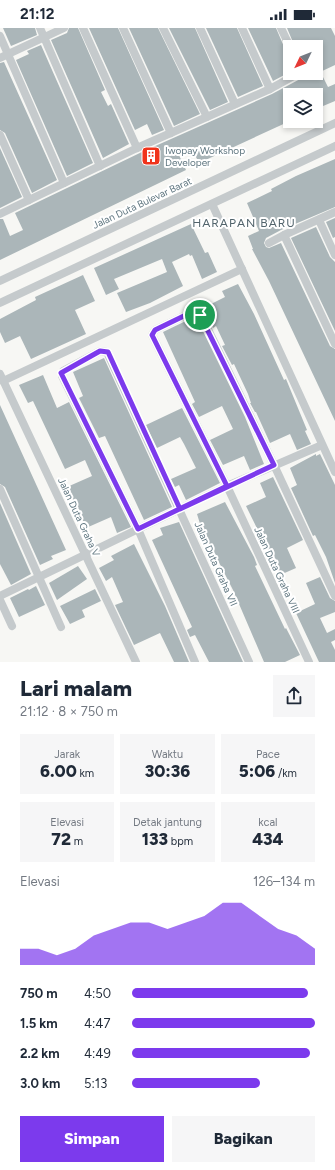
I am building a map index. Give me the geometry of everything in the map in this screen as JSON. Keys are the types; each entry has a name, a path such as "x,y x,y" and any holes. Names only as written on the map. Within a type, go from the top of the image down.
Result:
{"street":[{"path":"40,28 100,166"},
{"path":"0,58 64,28"},
{"path":"83,28 137,148"},
{"path":"123,28 172,133"},
{"path":"164,28 207,117"},
{"path":"200,28 235,104"},
{"path":"242,28 270,89"},
{"path":"281,28 286,40"},
{"path":"0,36 64,183"},
{"path":"0,214 137,148 270,89 286,80"},
{"name":"Jalan Duta Bulevar Barat","path":"0,281 335,123"},
{"path":"0,135 30,200"},
{"path":"0,303 335,146"},
{"path":"212,204 335,472"},
{"path":"269,243 284,234 335,212"},
{"path":"319,220 335,255"},
{"path":"284,234 335,344"},
{"path":"2,378 242,269"},
{"name":"Jalan Duta Graha VIII","path":"274,465 200,315 192,312 155,330 152,335 227,486 309,662"},
{"name":"Jalan Duta Graha VII","path":"138,529 62,376 63,371 100,351 108,352 249,662"},
{"name":"Jalan Duta Graha V","path":"2,378 136,662"},
{"path":"0,596 227,486 322,445"},
{"path":"274,465 335,596"},
{"path":"0,488 61,627"},
{"path":"138,529 195,662"},
{"path":"0,600 12,626"}],"building":[{"path":"3,28 35,28 37,35 11,46"},
{"path":"69,28 78,28 105,90 101,92 108,106 111,104 129,144 103,158 51,40 67,33"},
{"path":"89,28 118,28 164,130 152,135 147,124 135,130"},
{"path":"129,28 158,28 200,114 174,126"},
{"path":"169,28 195,28 228,102 210,110"},
{"path":"206,28 237,28 263,86 238,97"},
{"path":"248,28 276,28 283,44 283,76 273,81"},
{"path":"287,28 331,28 335,36 335,65 323,71 323,40 292,40"},
{"path":"41,45 93,163 67,176 16,60 29,54 27,51"},
{"path":"4,62 57,180 32,193 5,133 0,130 0,63"},
{"path":"323,77 328,87 335,84 335,101 323,106 323,88 283,88 298,80 323,80"},
{"path":"283,88 283,124 199,163 191,147 178,153 186,170 0,260 0,219 3,219 10,236 23,230 15,213 144,151"},
{"path":"0,148 22,197 0,208"},
{"path":"335,159 335,207 281,230 266,238 264,243 266,247 269,248 281,243 330,346 335,349 335,421 269,281 252,249 248,236 259,231 247,203 272,191 271,189 296,176"},
{"path":"335,218 335,237 333,238 326,222"},
{"path":"191,224 205,253 208,252 217,272 202,279 192,255 190,256 189,254 172,262 183,286 150,303 126,312 117,293 167,272 162,259 114,279 119,289 106,295 94,268"},
{"path":"316,227 330,257 335,262 335,331 291,238"},
{"path":"83,275 95,301 75,310 86,334 31,359 20,336 5,343 0,332 0,319 36,300 35,297"},
{"path":"238,284 254,314 284,380 286,379 307,430 305,431 311,444 297,450 290,434 270,443 256,412 250,403 248,394 234,364 232,365 222,346 225,345 216,326 213,328 203,310 208,308 207,306 225,297 222,291"},
{"path":"192,318 197,319 245,417 264,464 250,470 244,456 223,465 210,440 233,429 222,406 199,417 192,404 195,402 163,332"},
{"path":"104,358 172,507 144,520 105,436 99,438 79,398 83,396 73,372"},
{"path":"43,375 57,408 69,402 131,527 117,533 111,517 86,528 67,487 92,476 85,460 65,469 33,401 28,403 19,385"},
{"path":"0,405 66,550 51,556 53,559 40,565 5,487 0,484"},
{"path":"182,408 220,483 186,500 179,485 175,487 171,479 196,468 184,444 180,437 157,448 146,425"},
{"path":"316,454 316,456 320,454 335,485 335,583 326,557 315,535 313,536 291,488 297,485 290,468"},
{"path":"273,477 303,540 287,548 296,568 280,575 246,506 266,497 260,483"},
{"path":"225,502 254,557 257,565 255,566 285,629 286,628 300,655 285,662 264,662 233,590 201,527 197,514"},
{"path":"0,503 31,574 11,585 0,564"},
{"path":"179,522 243,662 209,662 195,635 190,637 187,630 192,627 152,540 163,535 160,528"},
{"path":"134,544 165,606 189,662 174,662 160,633 134,645 115,605 123,602 112,577 106,581 99,568 114,560 111,556"},
{"path":"78,566 87,579 57,600 49,583"},
{"path":"320,577 330,598 335,601 335,612 320,618 327,633 335,629 335,640 331,642 335,650 335,662 319,662 296,613 315,604 306,583"},
{"path":"36,586 45,605 19,617 10,598"},
{"path":"95,589 101,601 82,610 85,617 70,624 60,606"}],"place":[{"name":"Iwopay Workshop Developer","path":"151,156"}],"district":[{"name":"HARAPAN BARU","path":"244,223"}],"route":[{"path":"200,315 198,312 192,312 155,330 152,335 227,486 180,509 138,529 61,373 100,351 108,352 180,509 274,465 200,315"}]}
